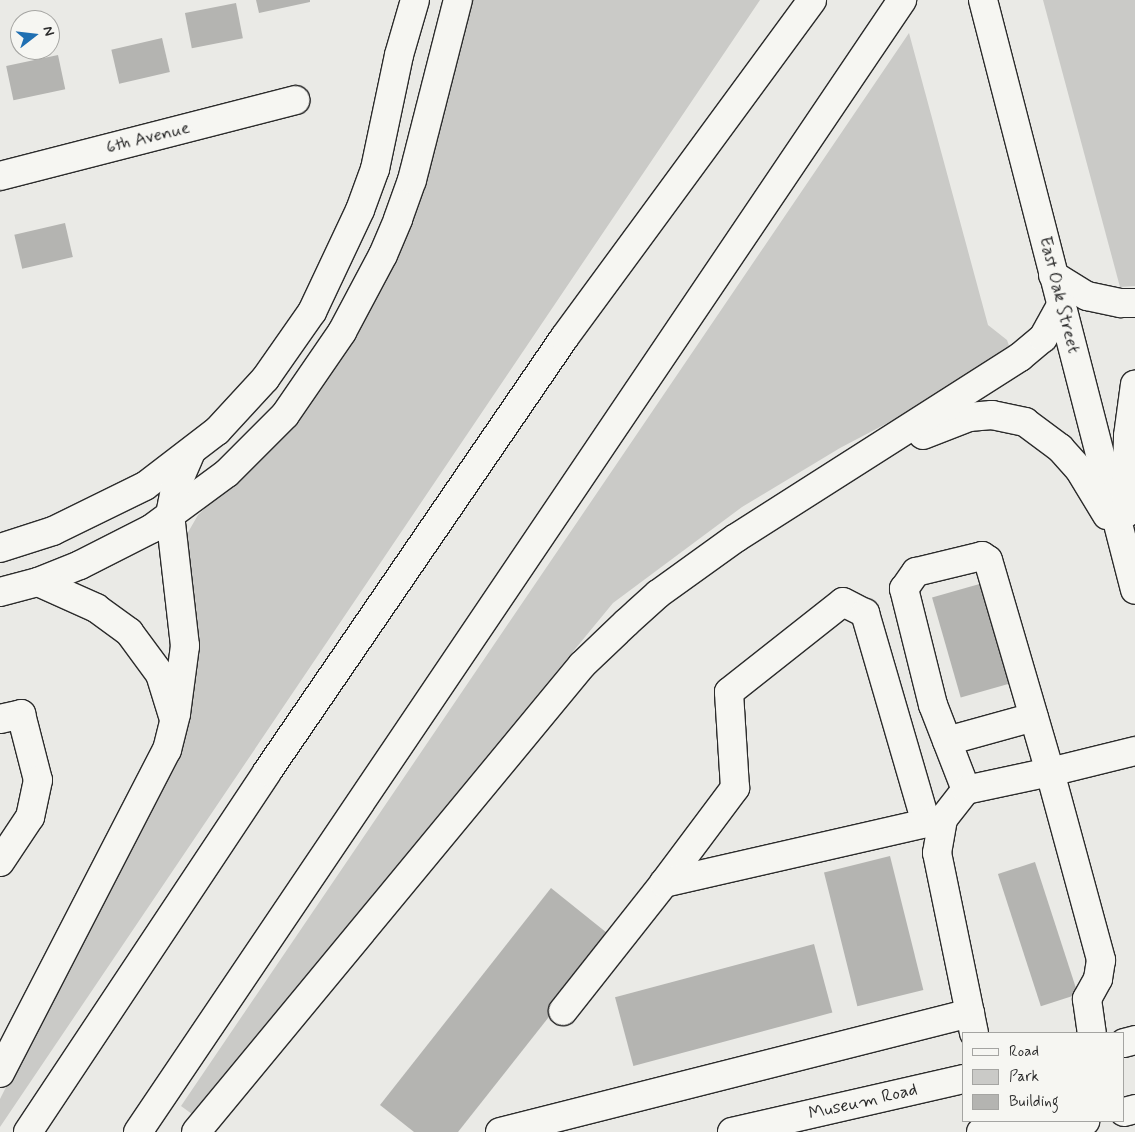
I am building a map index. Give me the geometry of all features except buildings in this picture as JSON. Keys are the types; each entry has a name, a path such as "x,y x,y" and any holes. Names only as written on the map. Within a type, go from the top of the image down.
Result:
{"main road":[{"path":"0,548 53,531 145,486 191,452 240,409 266,379 312,312 343,251 375,169 399,55 415,0"},
{"path":"0,592 38,582 126,544 200,495 253,450 285,414 347,324 383,255 412,180 458,0"},
{"path":"28,1132 266,772 564,338 788,36 812,0"},
{"path":"138,1132 902,0"},
{"name":"East Oak Street","path":"983,0 1061,306 1130,545 1135,590"},
{"name":"6th Avenue","path":"0,176 295,100"},
{"path":"1053,275 1087,296 1135,303"},
{"path":"196,1132 582,665 658,594 736,538 832,479 1020,357 1043,338 1061,306"},
{"path":"1130,545 1128,436 1135,384"},
{"path":"832,479 951,422 992,415 1012,418 1040,431 1079,469 1130,545"},
{"path":"0,1073 167,750 176,714 185,646 170,515 175,489 191,452"},
{"path":"966,790 933,705 904,588 916,572 982,556 988,560 1050,772 1101,960 1098,979 1087,999 1092,1032"},
{"path":"38,582 96,608 141,645 160,674 170,703 173,726 167,750"},
{"path":"500,1132 972,1023 937,853 934,820 865,613 843,602 729,692 735,788 664,883 563,1011"},
{"path":"0,719 20,714 38,780 30,816 0,862"},
{"path":"947,741 1034,717"},
{"path":"664,883 934,820 966,790 1135,752"},
{"name":"Museum Road","path":"732,1132 962,1079"},
{"path":"981,1132 1020,1122"},
{"path":"1028,1122 1053,1128 1080,1122"}],"green space":[{"path":"471,0 760,0 0,1127 0,1099 177,746 187,534 198,515 273,444 313,398 349,346 383,284 405,232"},
{"path":"1043,0 1135,0 1135,286 1120,287"},
{"path":"909,33 988,325 1007,340 1013,357 840,448 742,507 613,603 192,1114 181,1106"}]}
